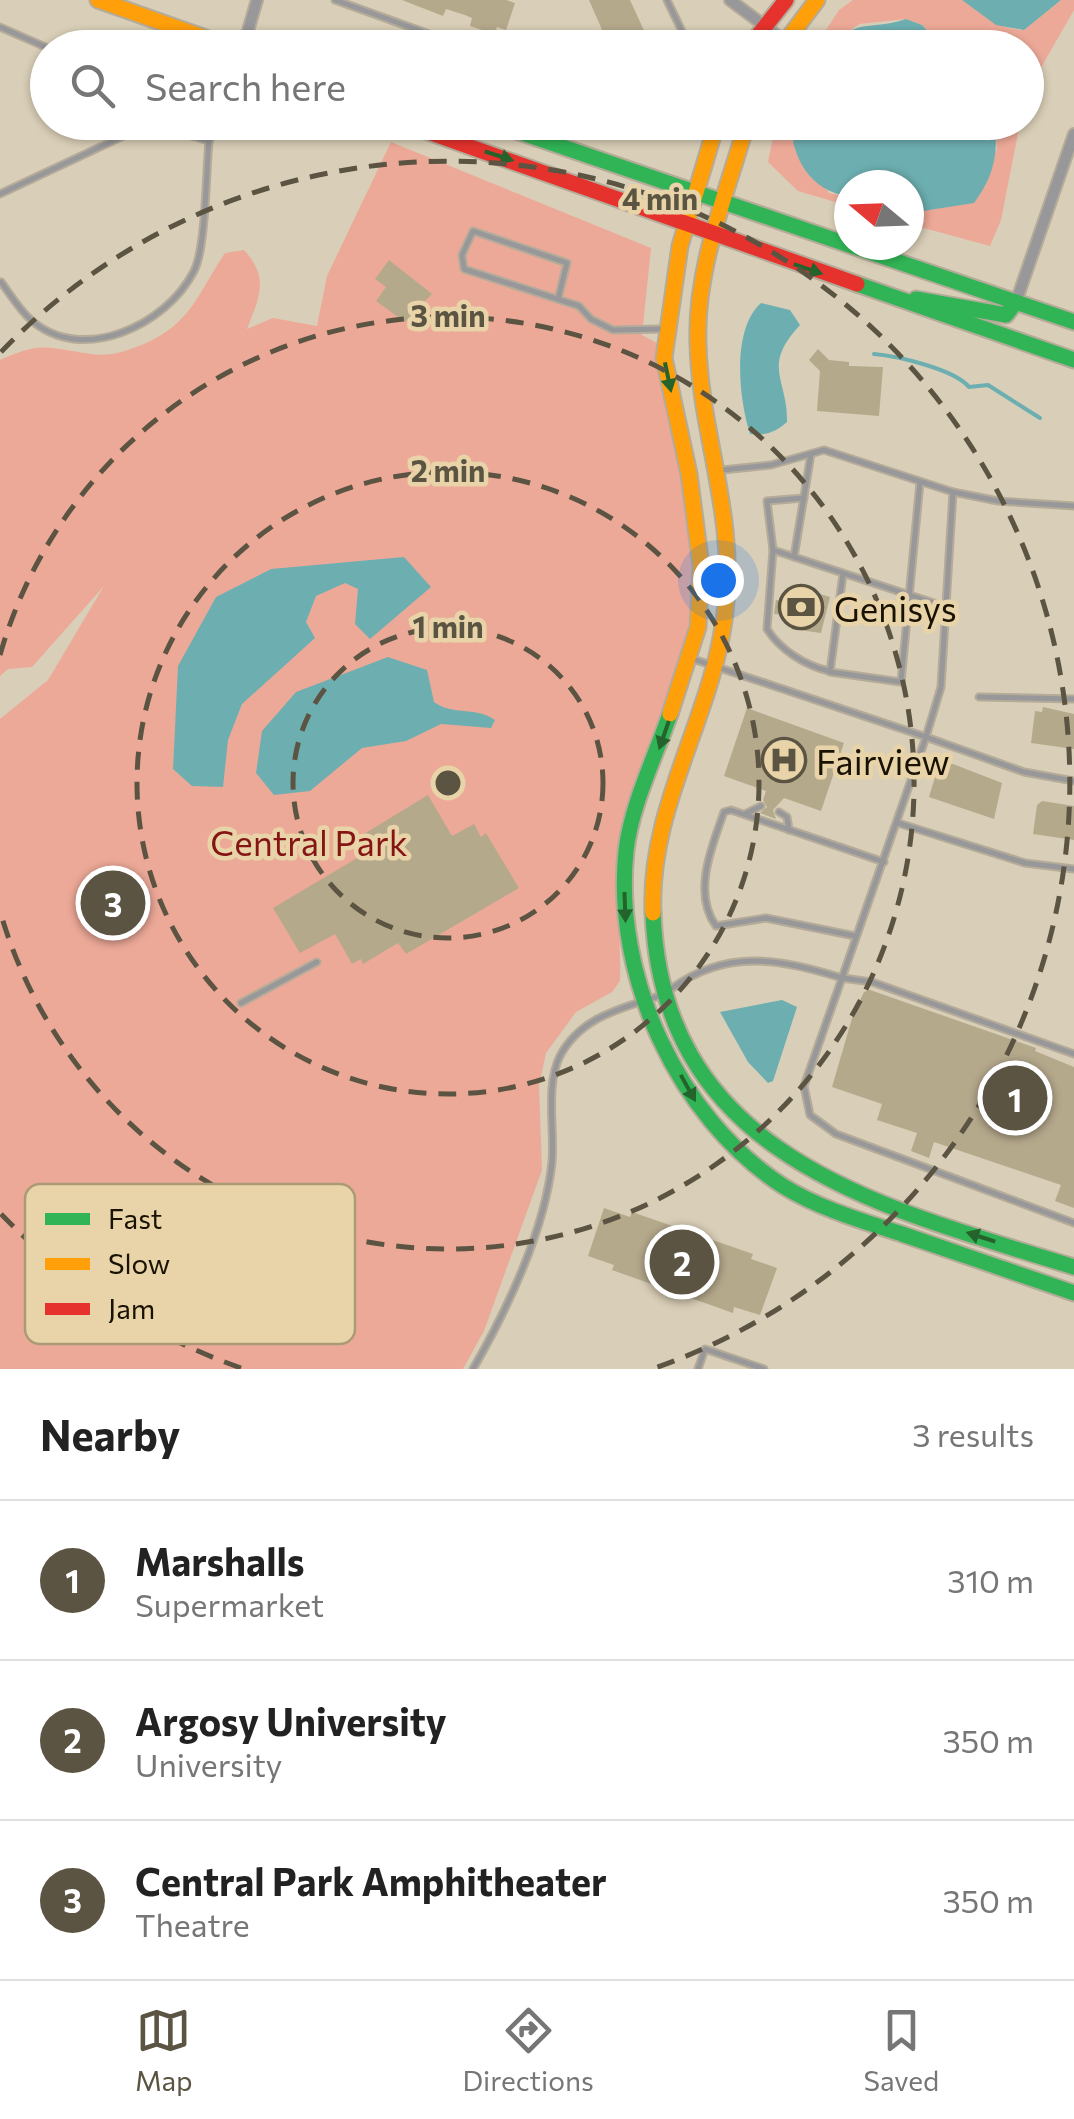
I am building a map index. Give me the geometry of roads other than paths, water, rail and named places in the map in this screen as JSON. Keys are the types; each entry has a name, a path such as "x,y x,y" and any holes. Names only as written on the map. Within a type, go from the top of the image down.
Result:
{"street":[{"path":"98,0 183,30"},
{"path":"248,30 257,0"},
{"path":"730,0 767,30"},
{"path":"762,30 786,0"},
{"path":"795,30 817,0"},
{"path":"888,296 1006,315 1016,302 1074,137"},
{"path":"450,140 1074,360"},
{"path":"543,140 1074,322"},
{"path":"711,140 686,224 664,358 689,474 701,566 698,628 626,847 623,911 646,1000 658,1036 697,1104 730,1142 783,1186 843,1214 1074,1293"},
{"path":"742,140 716,235 698,323 703,396 719,470 726,531 726,608 718,665 655,860 652,926 665,994 696,1070 731,1114 795,1163 849,1194 1074,1267"}],"lane":[{"path":"336,0 418,30"},
{"path":"667,0 681,30"},
{"path":"0,28 30,40"},
{"path":"0,194 113,140"},
{"path":"1,282 32,321 68,336 105,336 136,330 178,294 196,268 209,141 206,140"},
{"path":"558,299 567,263 473,231 462,255 464,269 579,306 591,319 613,330 668,329"},
{"path":"719,470 771,465 824,450 953,492 998,501 1074,506"},
{"path":"794,557 812,454"},
{"path":"804,498 767,501 772,550 767,629 805,662 830,672 901,682 920,482"},
{"path":"953,492 941,687 898,823 804,1086 810,1115 836,1134 1074,1224"},
{"path":"772,550 946,607"},
{"path":"830,672 843,574"},
{"path":"689,658 1024,772 1074,781"},
{"path":"979,696 1074,699"},
{"path":"745,814 761,806"},
{"path":"855,936 766,918 716,926 706,913 709,854 724,812 745,814 884,862"},
{"path":"779,812 786,817 789,830"},
{"path":"898,823 1026,863 1074,869"},
{"path":"474,1369 499,1324 530,1246 552,1164 551,1114 560,1057 597,1016 665,994 694,972 758,958 872,982 1074,1054"},
{"path":"241,1003 317,962"},
{"path":"698,1369 705,1350 764,1369"}],"water":[{"path":"962,0 1061,0 1024,30 996,25"},
{"path":"906,19 927,30 852,30 857,28"},
{"path":"793,140 996,140 990,174 974,203 924,211 924,170 834,170 834,192 814,180 800,161"},
{"path":"761,303 790,310 800,325 788,339 779,363 787,422 770,432 750,434 741,384 741,347 751,315"},
{"path":"404,557 431,587 370,639 355,624 358,589 345,583 316,596 306,622 315,638 242,704 228,740 223,787 192,786 173,769 178,666 216,597 271,569"},
{"path":"388,657 427,670 434,702 487,716 495,720 491,728 441,724 406,741 362,748 310,791 274,795 256,773 262,731 296,692"},
{"path":"782,1000 797,1007 773,1081 768,1083 748,1062 720,1012"}],"waterway":[{"path":"874,354 938,369 969,387 988,385 1040,418"}],"place":[{"name":"Genisys","path":"801,607"},
{"name":"Fairview","path":"784,760"},
{"name":"Central Park Amphitheater","path":"113,903"},
{"name":"Marshalls","path":"1015,1098"},
{"name":"Argosy University","path":"682,1262"}],"park label":[{"name":"Central Park","path":"309,841"}]}
